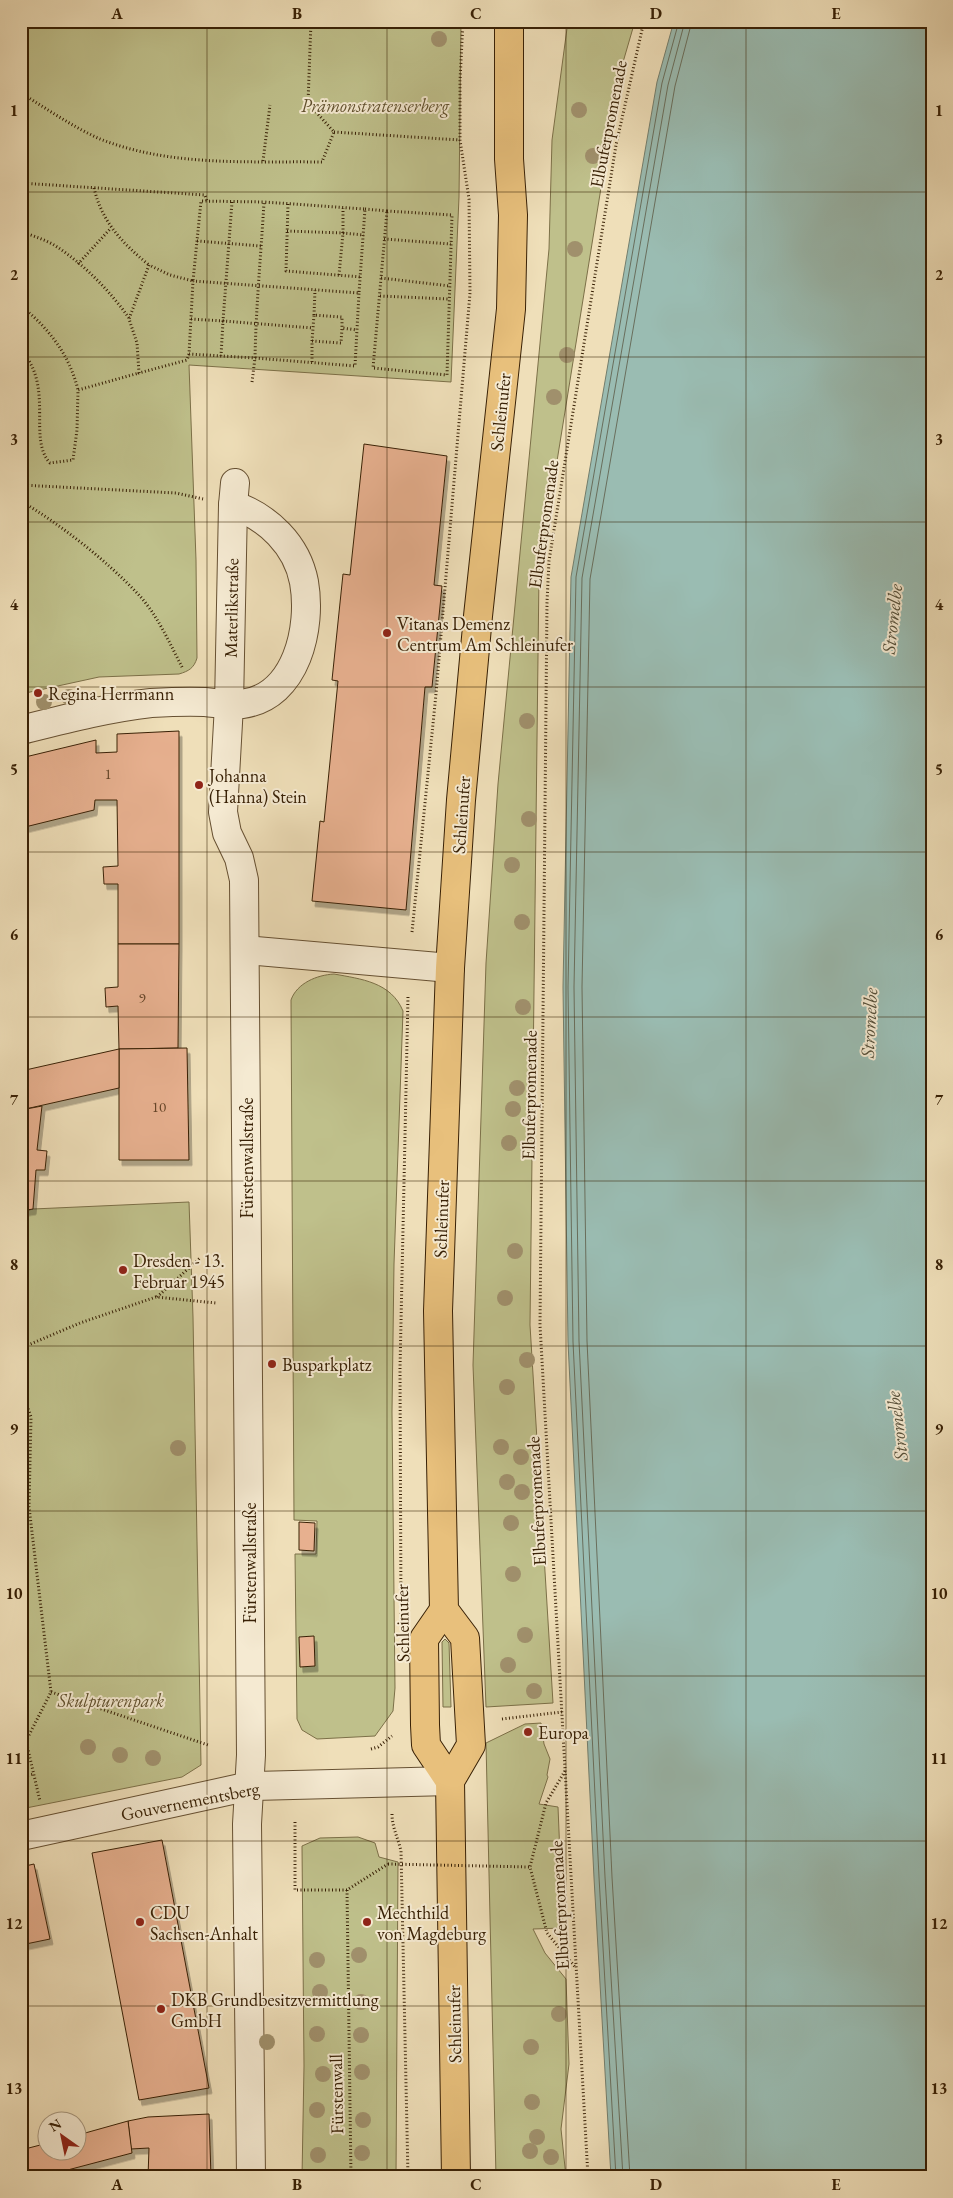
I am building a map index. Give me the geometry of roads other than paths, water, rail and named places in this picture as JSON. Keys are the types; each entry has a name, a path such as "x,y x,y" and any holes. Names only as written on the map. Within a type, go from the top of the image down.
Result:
{"main road":[{"name":"Schleinufer","path":"456,2177 450,1782 426,1746 424,1639 444,1610 438,1311 450,968 461,800 478,616 511,309 513,215 509,159 509,21"},
{"path":"444,1610 466,1638 471,1745 450,1782"}],"street":[{"name":"Materlikstraße","path":"234,494 265,521 288,545 303,575 307,610 301,647 283,680 264,698 243,704 229,705 234,494"},
{"path":"21,730 105,709 195,702 229,705"},
{"name":"Fürstenwallstraße","path":"229,705 223,812 227,833 238,858 244,880 250,1786 247,1824 251,2176"},
{"path":"245,950 450,968"},
{"name":"Gouvernementsberg","path":"21,1836 250,1786 450,1782"}],"water":[{"name":"Stromelbe","path":"674,21 932,21 932,2177 611,2177 594,1878 568,1342 563,987 571,577 657,82"}],"place":[{"name":"Vitanas Demenz Centrum Am Schleinufer","path":"387,633"},
{"name":"Regina Herrmann","path":"38,693"},
{"name":"Johanna (Hanna) Stein","path":"199,785"},
{"name":"Dresden - 13. Februar 1945","path":"123,1270"},
{"name":"Busparkplatz","path":"272,1364"},
{"name":"Europa","path":"528,1732"},
{"name":"CDU Sachsen-Anhalt","path":"140,1922"},
{"name":"Mechthild von Magdeburg","path":"367,1922"},
{"name":"DKB Grundbesitzvermittlung GmbH","path":"161,2009"}],"park label":[{"name":"Prämonstratenserberg","path":"375,105"},
{"name":"Skulpturenpark","path":"111,1700"}]}
